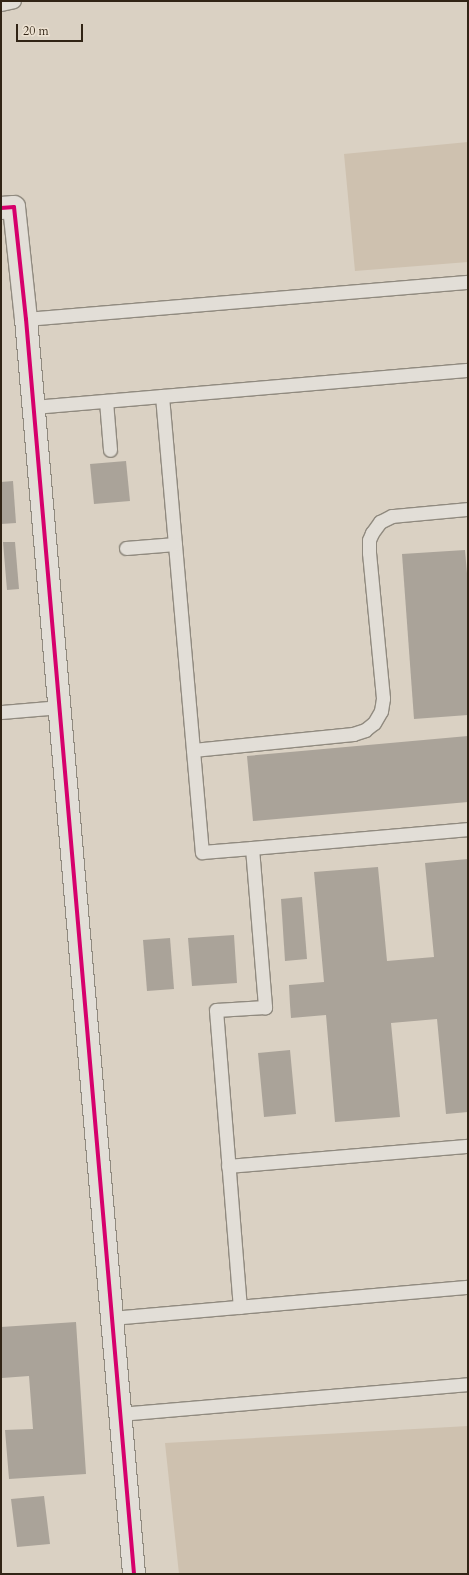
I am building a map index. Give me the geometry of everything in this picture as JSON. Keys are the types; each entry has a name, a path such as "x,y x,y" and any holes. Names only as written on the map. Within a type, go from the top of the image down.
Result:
{"street":[{"path":"1,208 14,207 26,320 134,1574"}],"lane":[{"path":"1,4 14,1"},
{"path":"26,320 468,282"},
{"path":"34,407 468,370"},
{"path":"162,396 202,852 468,829"},
{"path":"106,401 110,450"},
{"path":"193,750 353,734 370,726 381,711 383,698 369,553 369,540 372,533 380,522 392,516 468,509"},
{"path":"126,548 175,544"},
{"path":"1,712 60,707"},
{"path":"240,1307 216,1010 265,1007 252,848"},
{"path":"228,1166 468,1146"},
{"path":"112,1318 468,1287"},
{"path":"120,1414 468,1384"}],"shaded area":[{"path":"468,142 468,262 355,271 344,154"},
{"path":"468,1426 468,1574 179,1574 165,1443"}],"building":[{"path":"126,461 130,501 94,504 90,464"},
{"path":"13,481 16,523 1,524 1,482"},
{"path":"3,542 15,542 19,589 7,590"},
{"path":"465,550 468,585 468,715 414,719 402,554"},
{"path":"468,736 468,802 253,821 247,756"},
{"path":"468,859 468,1112 446,1114 437,1019 391,1023 400,1117 335,1122 326,1015 291,1018 289,985 324,982 314,872 378,867 387,961 434,957 425,863"},
{"path":"302,897 307,959 285,961 281,899"},
{"path":"234,935 237,983 192,986 188,938"},
{"path":"170,938 174,989 147,991 143,940"},
{"path":"290,1050 296,1114 264,1117 258,1053"},
{"path":"76,1322 86,1474 9,1479 5,1430 33,1429 29,1376 2,1378 1,1327"},
{"path":"44,1496 50,1544 17,1547 11,1499"}],"cycle path":[{"path":"1,208 14,207 26,319 134,1574"}]}
